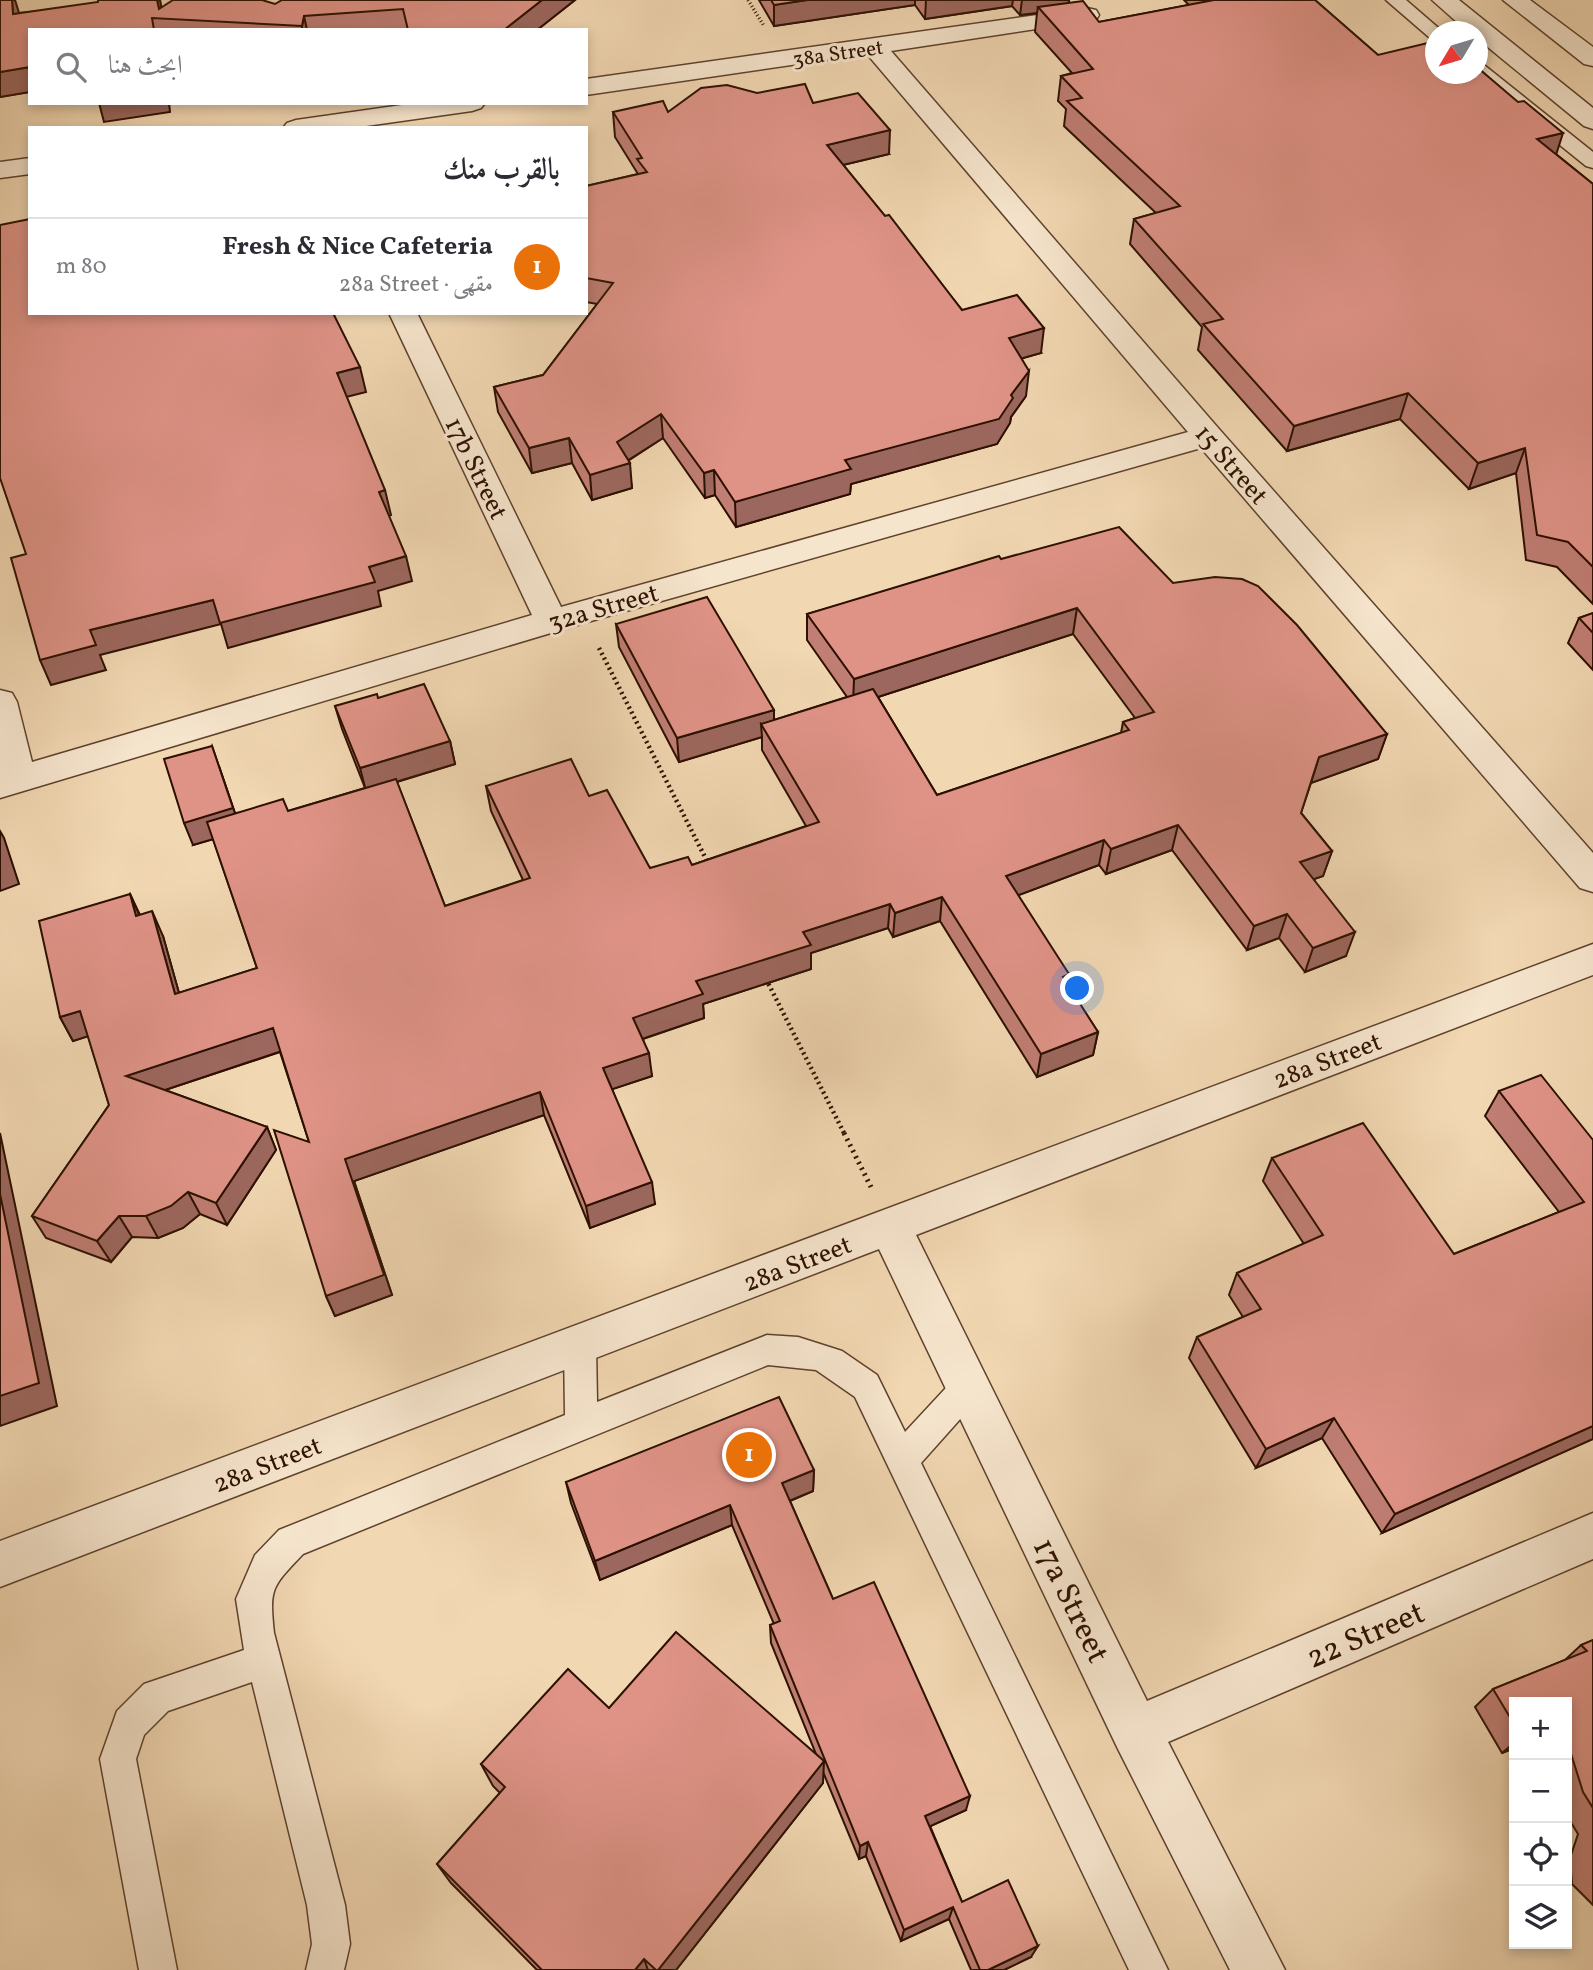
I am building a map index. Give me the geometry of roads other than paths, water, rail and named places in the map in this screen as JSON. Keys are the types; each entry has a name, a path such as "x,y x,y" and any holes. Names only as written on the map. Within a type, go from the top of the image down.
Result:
{"street":[{"path":"1444,0 1593,121"},
{"path":"1516,0 1593,59"},
{"name":"38a Street","path":"588,88 1089,15"},
{"name":"15 Street","path":"875,48 1593,878"},
{"path":"314,126 458,105"},
{"path":"0,170 28,166"},
{"name":"17b Street","path":"404,315 567,617"},
{"name":"32a Street","path":"9,782 567,617 1208,436"},
{"path":"0,702 9,782"},
{"name":"28a Street","path":"0,1564 580,1346 1593,958"},
{"name":"17a Street","path":"890,1227 1136,1731 1258,1970"},
{"name":"22 Street","path":"1136,1731 1593,1536"}],"lane":[{"path":"1395,0 1425,25"},
{"path":"1488,77 1593,162"},
{"path":"580,1346 581,1424"},
{"path":"325,1970 331,1944 326,1905 263,1661 253,1599 267,1567 291,1542 581,1424 767,1350 804,1350 838,1363 866,1387 1149,1970"},
{"path":"903,1459 968,1387"},
{"path":"158,1970 118,1759 130,1724 157,1697 263,1661"}],"place":[{"name":"Fresh & Nice Cafeteria","path":"749,1455"}]}
